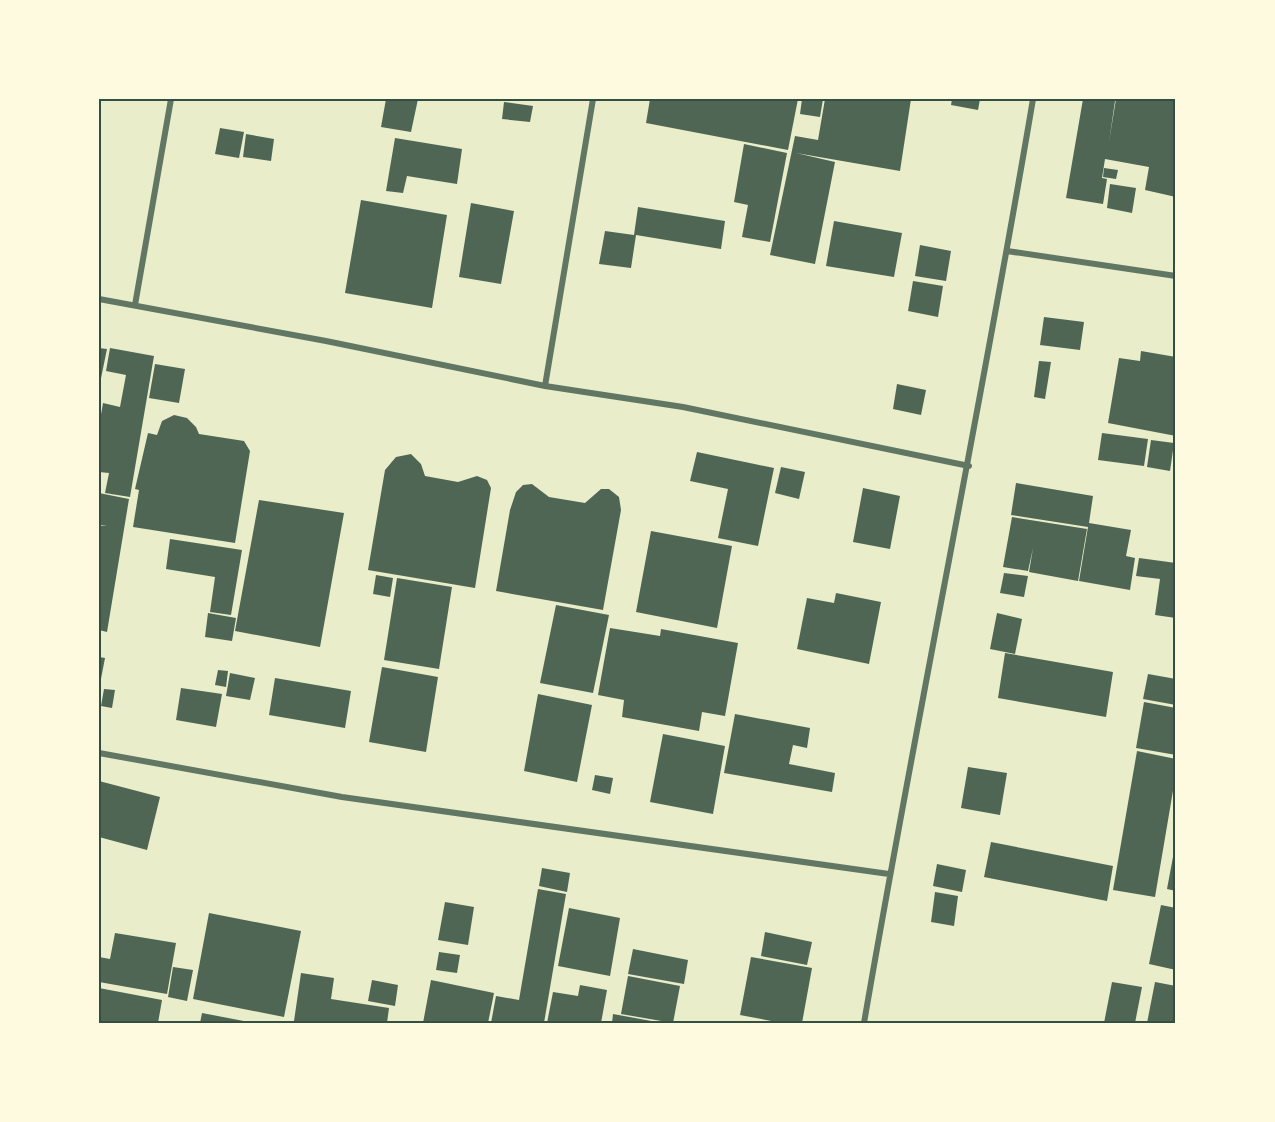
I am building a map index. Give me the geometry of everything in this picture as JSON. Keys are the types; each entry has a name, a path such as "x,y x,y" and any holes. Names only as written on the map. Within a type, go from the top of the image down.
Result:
{"street":[{"path":"135,305 171,99"},
{"path":"545,386 593,99"},
{"path":"864,1023 889,874 969,466 1033,99"},
{"path":"1007,251 1176,276"},
{"path":"99,299 545,386 683,407 969,466"},
{"path":"99,753 342,797 889,874"}],"building":[{"path":"386,99 418,99 411,132 381,127"},
{"path":"650,99 798,99 788,150 646,123"},
{"path":"802,99 823,99 820,117 800,114"},
{"path":"825,99 911,99 900,171 796,153 835,162 815,264 770,255 795,136 818,140"},
{"path":"952,99 980,99 978,110 951,105"},
{"path":"1083,99 1115,101 1109,142 1116,99 1176,99 1176,197 1145,190 1149,167 1105,159 1102,178 1107,179 1103,204 1066,198"},
{"path":"504,102 533,106 530,122 502,119"},
{"path":"220,128 244,132 239,158 215,154"},
{"path":"246,134 274,139 271,161 243,157"},
{"path":"395,138 462,149 457,184 407,176 403,193 386,191"},
{"path":"744,144 787,153 770,242 742,237 748,205 734,202"},
{"path":"1104,168 1118,170 1116,179 1103,177"},
{"path":"1110,184 1136,188 1132,213 1107,208"},
{"path":"361,200 447,215 432,308 345,293"},
{"path":"471,203 514,211 501,284 459,277"},
{"path":"638,207 725,221 721,249 636,235 631,268 599,264 605,231 634,235"},
{"path":"834,221 902,233 894,277 826,266"},
{"path":"920,245 951,251 946,281 915,276"},
{"path":"913,281 943,286 938,317 908,311"},
{"path":"1044,317 1084,322 1080,350 1040,345"},
{"path":"99,348 107,349 100,383 99,383"},
{"path":"110,348 154,356 130,497 105,493 109,473 99,472 99,426 103,403 120,407 126,375 106,371"},
{"path":"1141,351 1176,357 1176,436 1108,423 1119,358 1140,361"},
{"path":"1039,361 1051,362 1045,399 1034,397"},
{"path":"155,364 185,369 179,403 149,398"},
{"path":"897,384 926,390 921,415 893,409"},
{"path":"174,415 187,418 199,434 244,441 250,451 235,543 133,527 139,490 135,489 148,433 157,435 162,421"},
{"path":"1102,433 1148,439 1144,466 1098,460"},
{"path":"1151,440 1174,443 1170,471 1147,467"},
{"path":"697,452 774,468 758,546 718,538 728,489 690,481"},
{"path":"411,454 421,464 425,476 458,482 477,476 487,480 491,488 475,588 368,570 385,470 396,457"},
{"path":"781,467 805,472 799,499 775,493"},
{"path":"1016,483 1093,496 1089,523 1131,530 1126,556 1135,558 1130,590 1079,581 1088,527 1011,515"},
{"path":"532,484 549,497 585,503 601,489 609,489 619,497 621,510 603,610 496,591 510,510 516,492 523,485"},
{"path":"863,488 900,496 890,549 853,542"},
{"path":"99,493 129,499 107,632 99,630 99,526 107,526 99,525"},
{"path":"259,500 344,513 320,647 235,631"},
{"path":"1012,517 1087,529 1078,581 1029,572 1033,548 1028,571 1003,567"},
{"path":"651,531 732,546 717,628 636,612"},
{"path":"170,539 242,550 231,615 210,612 215,577 166,569"},
{"path":"1139,558 1176,563 1176,618 1155,615 1160,579 1136,576"},
{"path":"1004,573 1028,576 1024,597 1000,593"},
{"path":"376,575 393,578 390,597 373,594"},
{"path":"397,578 452,587 439,669 384,660"},
{"path":"836,593 881,602 869,664 797,649 807,598 834,603"},
{"path":"556,605 609,615 593,693 540,683"},
{"path":"208,613 236,618 232,641 205,637"},
{"path":"997,613 1022,619 1015,654 990,649"},
{"path":"610,628 660,636 661,629 738,643 725,716 702,712 699,731 622,717 624,700 598,695"},
{"path":"1005,653 1113,672 1106,717 998,698"},
{"path":"99,657 105,658 100,684 99,684"},
{"path":"382,667 438,677 426,752 369,742"},
{"path":"218,670 228,671 226,687 215,685"},
{"path":"230,673 255,678 250,700 226,696"},
{"path":"1148,674 1176,679 1176,705 1143,699"},
{"path":"275,678 351,691 345,728 269,715"},
{"path":"181,688 222,694 216,727 176,720"},
{"path":"104,689 115,690 112,708 101,706"},
{"path":"538,694 592,705 577,782 524,771"},
{"path":"1144,702 1176,708 1176,755 1136,748"},
{"path":"735,714 810,728 807,748 793,745 789,764 835,773 832,792 724,773"},
{"path":"663,734 725,746 713,814 650,802"},
{"path":"1137,751 1176,759 1176,773 1155,897 1113,890"},
{"path":"968,767 1007,773 1000,815 961,808"},
{"path":"595,775 613,778 610,794 592,790"},
{"path":"99,781 160,797 147,850 99,837"},
{"path":"991,842 1113,866 1107,901 984,877"},
{"path":"1176,846 1176,891 1167,889"},
{"path":"937,864 966,870 962,892 933,886"},
{"path":"542,868 570,873 567,892 539,886"},
{"path":"538,889 566,894 544,1023 491,1023 496,996 519,1000"},
{"path":"935,892 958,896 954,926 931,922"},
{"path":"445,902 474,907 468,945 438,940"},
{"path":"1161,905 1176,908 1176,970 1149,964"},
{"path":"569,908 620,918 610,976 558,966"},
{"path":"209,913 301,931 284,1017 193,999"},
{"path":"765,932 812,942 807,965 761,956"},
{"path":"115,933 176,943 167,994 99,982 99,957 110,959"},
{"path":"633,949 688,960 684,984 628,974"},
{"path":"439,952 460,955 457,973 436,970"},
{"path":"751,957 812,968 802,1023 782,1023 740,1015"},
{"path":"173,967 193,970 187,1001 168,997"},
{"path":"301,973 334,978 331,999 389,1008 387,1023 294,1021"},
{"path":"628,976 680,986 673,1023 621,1014"},
{"path":"372,980 398,985 395,1006 368,1001"},
{"path":"431,980 494,993 488,1023 423,1023"},
{"path":"1112,982 1142,987 1135,1023 1104,1023"},
{"path":"1155,982 1176,986 1175,1023 1147,1023"},
{"path":"580,985 607,990 601,1023 547,1023 553,992 578,996"},
{"path":"99,988 162,1000 158,1023 99,1023"},
{"path":"202,1013 249,1022 249,1023 200,1023"},
{"path":"613,1014 657,1022 657,1023 612,1023"}]}
